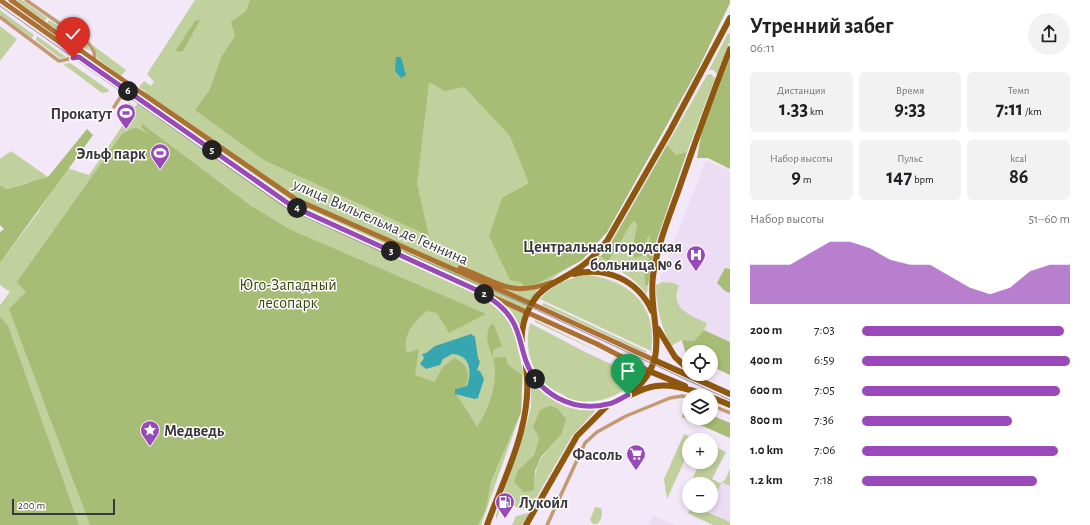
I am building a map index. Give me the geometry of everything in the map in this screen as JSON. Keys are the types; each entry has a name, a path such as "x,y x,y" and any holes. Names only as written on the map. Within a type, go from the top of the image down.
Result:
{"main road":[{"name":"улица Вильгельма де Геннина","path":"0,0 79,57 174,114 286,194 654,360"},
{"name":"улица Вильгельма де Геннина","path":"11,0 95,61 127,87 292,206 528,312 649,371"},
{"path":"522,347 522,332 528,312 541,292 569,275 594,256 614,230 680,114 730,18"},
{"path":"628,395 641,383 654,360 658,339 652,296 655,262 697,136 730,49"},
{"path":"430,259 513,289 537,287 561,279"},
{"path":"569,275 598,271 617,276 642,294 654,316"},
{"path":"481,292 496,301 506,310 515,325 525,360 528,392 524,418 487,525"},
{"path":"656,323 664,340 675,357 682,364"},
{"path":"525,360 536,381 546,391 559,399 572,404 586,406 608,404 628,395 661,385 682,389"},
{"path":"654,360 730,393"},
{"path":"649,371 692,389"},
{"path":"718,400 730,405"},
{"path":"526,525 577,436 608,404"}],"street":[{"path":"26,0 89,44 94,52 95,61"},
{"path":"0,17 59,61 79,57"},
{"path":"114,107 127,87"},
{"path":"547,525 585,443 597,432 613,422 675,397 682,397"},
{"path":"718,408 730,413"}],"shaded area":[{"name":"Центральная городская больница № 6","path":"706,160 730,171 730,375 718,369 718,345 682,345 660,278"},
{"path":"722,482 730,486 730,522 709,513 718,513 718,490"},
{"path":"653,515 661,519 676,525 649,525"}],"green space":[{"path":"16,0 22,0 47,18 45,21"},
{"name":"Юго-Западный лесопарк","path":"195,0 730,0 698,69 607,232 582,260 560,273 538,289 526,307 516,338 523,372 521,412 481,525 0,525 0,305 10,292 0,285 0,263 37,214 67,168 89,175 131,113 128,102 135,107 146,92 139,87 144,81 151,86 154,82 147,74"},
{"path":"250,0 730,0 730,3 698,69 607,232 582,260 536,284 524,286 521,282 510,280 489,236 502,198 529,183 510,136 464,87 445,91 429,82 417,184 429,236 264,160 195,110 209,91 222,56 235,36 231,22 246,11"},
{"path":"0,10 34,35 32,38 0,15"},
{"path":"49,20 87,45 90,51 47,23"},
{"path":"200,20 183,51 178,52 176,50 195,21"},
{"path":"0,26 17,39 0,61"},
{"path":"728,33 730,34 730,41 717,74 713,70 709,70"},
{"path":"37,36 66,57 60,58 36,40"},
{"path":"91,44 126,70 121,76 98,59"},
{"path":"730,58 730,169 708,158 697,158 702,130"},
{"path":"70,63 109,90 108,92 102,93 63,64"},
{"path":"711,74 715,78 687,152 676,156 667,145 707,75"},
{"path":"142,124 251,206 291,230 486,314 449,333 437,313 427,311 410,329 406,340 407,353 419,349 415,375 435,382 442,368 454,358 459,360 465,366 468,374 467,382 465,387 456,388 455,392 477,427 485,414 493,392 495,368 487,336 491,324 494,325 502,346 493,350 493,358 506,357 508,365 522,375 521,412 491,481 486,509 478,525 90,525 9,309 26,292 17,282 122,134 136,128 149,135 141,127"},
{"path":"87,129 93,135 0,263 0,232 4,229 0,225 0,185 7,189 48,177"},
{"path":"667,145 676,155 687,152 656,242 648,285 645,285 644,274 649,259 646,256 650,237 648,236 642,256 634,258 634,240 637,225 634,221 608,261 600,257 611,243"},
{"path":"11,151 48,177 0,210 29,182 7,189 0,185 0,159"},
{"path":"634,221 637,225 634,240 648,235 650,237 646,256 649,259 644,274 645,285 648,285 647,294 632,279 620,271 606,266 589,267 588,265 599,254 600,257 608,261 617,251 622,236"},
{"path":"725,268 730,269 730,293 725,291 717,283"},
{"path":"587,275 616,283 628,289 638,298 645,308 650,321 652,335 651,351 540,299 550,289 561,282"},
{"path":"662,282 674,283 679,286 677,300 679,306 688,314 707,323 704,330 694,341 682,340 671,346 664,331 658,309 656,285"},
{"path":"544,303 646,351 646,353 542,305"},
{"path":"0,317 8,326 79,525 0,525"},
{"path":"535,320 614,359 535,322"},
{"path":"530,323 585,352 639,377 626,389 611,397 585,402 570,400 550,388 537,374 528,349 528,331"},
{"path":"704,330 730,342 730,375 718,369 718,345 683,345 682,340 694,341"},
{"path":"533,382 546,395 561,404 576,409 595,411 572,436 532,505 521,510 504,500 496,520 496,515 527,423 531,406 531,383","holes":["561,435 544,454 538,465 534,490 518,470 534,455 539,438"]},
{"path":"550,406 557,408 566,419 561,435 541,457 535,471 534,490 524,492 514,482 518,470 534,455 539,438 533,427 540,410"},
{"path":"718,418 730,423 730,438 700,425 718,425"},
{"path":"682,438 682,466 667,499 664,479"},
{"path":"718,448 726,452 718,467"},
{"path":"697,469 717,469 713,477 693,477"},
{"path":"730,469 730,486 722,482 718,490 718,482 720,483 725,480"},
{"path":"595,507 601,508 602,514 599,522 597,524 593,524 590,520"},
{"path":"688,513 709,513 730,522 730,525 713,525"},
{"path":"529,514 522,525 512,525 516,516"}],"water":[{"path":"396,57 401,57 406,75 401,78 395,71"},
{"path":"471,334 475,337 480,362 477,370 480,371 484,379 478,398 475,399 455,394 455,389 467,386 469,381 468,365 463,357 452,354 443,359 440,365 426,369 420,364 424,358 422,354 426,353 435,346"}],"tram line":[{"path":"0,6 286,208 382,252 406,253 522,303 730,400"}],"place":[{"name":"Прокатут","path":"126,130"},
{"name":"Эльф парк","path":"160,170"},
{"name":"Центральная городская больница № 6","path":"696,272"},
{"name":"Медведь","path":"150,447"},
{"name":"Фасоль","path":"636,471"},
{"name":"Лукойл","path":"505,519"}],"route":[{"path":"73,58 79,57 292,206 481,292 496,301 506,310 515,325 519,334 525,360 532,375 546,391 559,399 572,404 594,406 608,404 628,395"}]}
